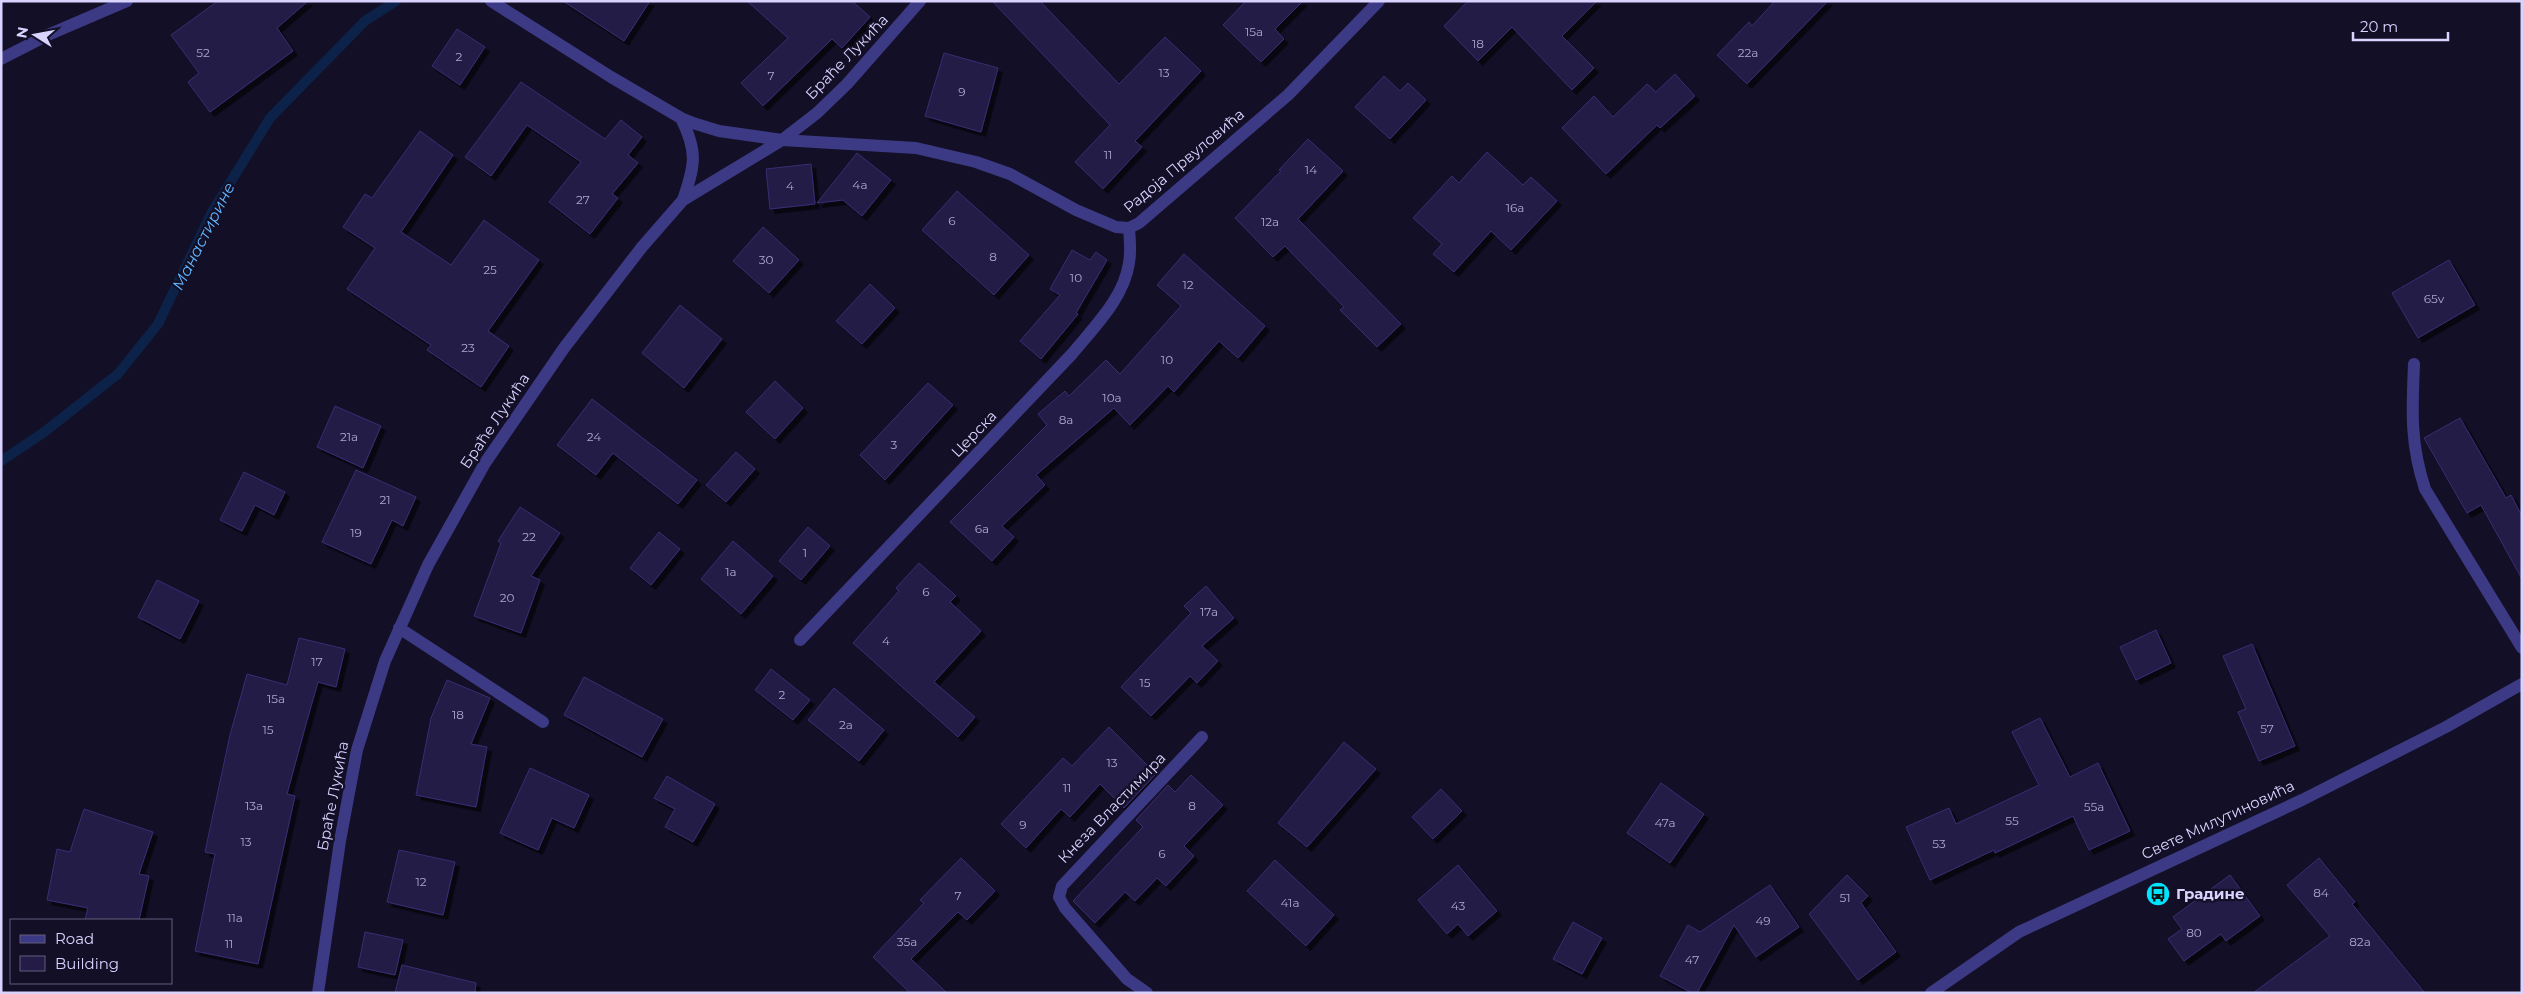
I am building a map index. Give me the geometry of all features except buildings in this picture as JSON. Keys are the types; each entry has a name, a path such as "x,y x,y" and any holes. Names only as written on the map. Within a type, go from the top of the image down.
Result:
{"street":[{"path":"1,59 50,34 127,1"},
{"name":"Радоја Првуловића","path":"491,1 681,118 719,131 782,140 916,148 976,162 1010,174 1102,222 1129,228 1139,223 1288,95 1379,1"},
{"name":"Браће Лукића","path":"318,993 340,842 357,750 385,661 428,566 485,463 564,348 642,247 683,200 782,140 847,84 920,1"},
{"path":"681,118 692,140 694,159 683,200"},
{"name":"Церска","path":"800,640 1078,347 1111,305 1122,285 1129,264 1129,228"},
{"path":"2414,364 2411,424 2416,463 2425,489 2522,648"},
{"path":"399,628 543,722"},
{"name":"Свете Милутиновића","path":"1931,993 2019,932 2302,800 2446,727 2522,684"},
{"name":"Кнеза Властимира","path":"1147,993 1127,979 1065,908 1059,898 1062,886 1202,737"}],"waterway":[{"name":"Манастирине","path":"1,461 43,433 118,374 158,324 212,212 270,118 365,21 396,1"}],"place":[{"name":"Градине","path":"2158,894"}]}
